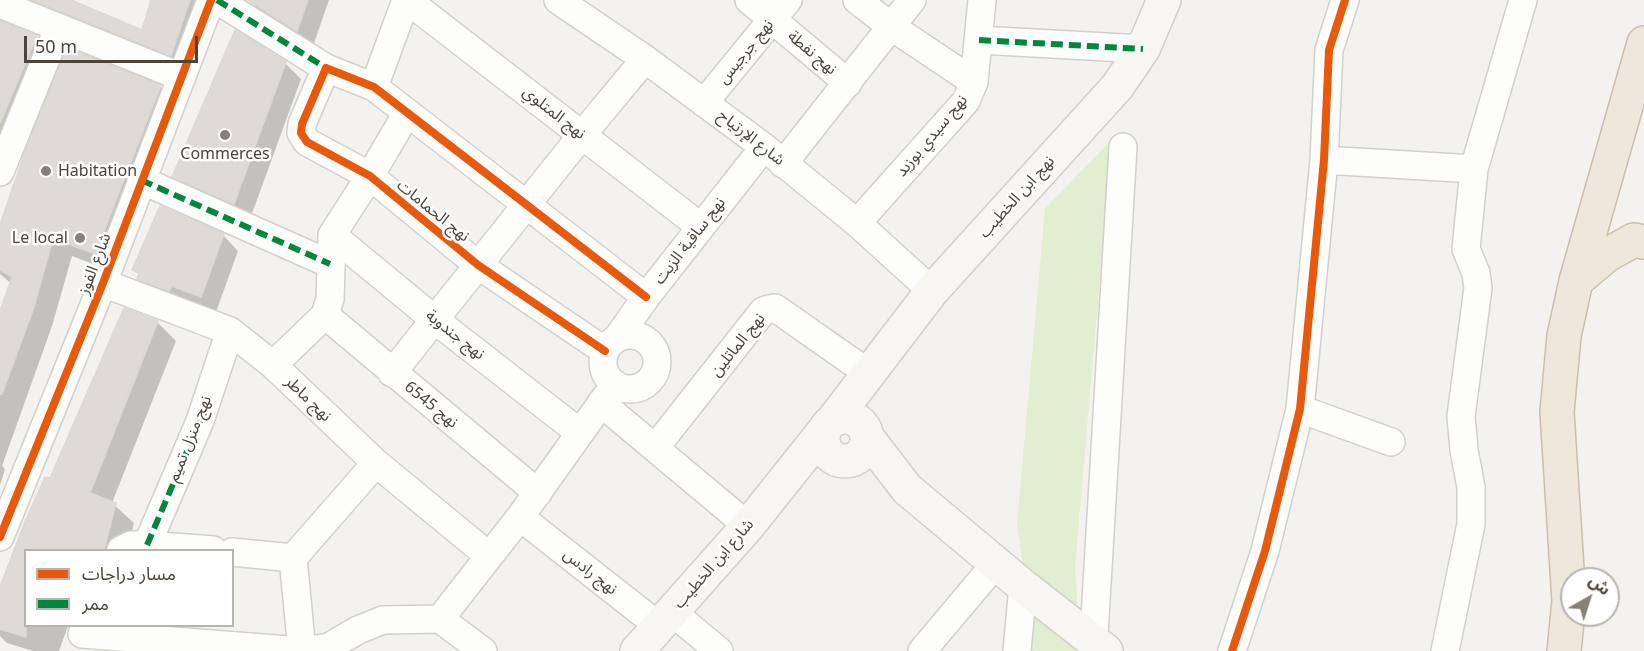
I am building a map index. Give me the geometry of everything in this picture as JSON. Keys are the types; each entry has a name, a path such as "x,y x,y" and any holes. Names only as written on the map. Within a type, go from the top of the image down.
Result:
{"highway":[{"path":"1564,651 1569,601 1557,412 1564,336 1576,282 1644,43"},
{"path":"1576,282 1606,255 1634,240 1644,242"}],"street":[{"name":"شارع الفوز","path":"0,537 6,504 103,283 211,0"},
{"path":"217,0 326,68 374,87 646,297"},
{"path":"374,87 407,0"},
{"name":"نهج المتلوي","path":"407,0 701,227"},
{"name":"شارع الإرتياح","path":"558,0 645,59 774,155 857,223 932,291"},
{"name":"نهج نفطة","path":"749,0 780,10 848,83"},
{"path":"857,0 892,27 974,82"},
{"name":"نهج ساقية الزيت","path":"611,344 701,227 848,83 912,0"},
{"name":"نهج ابن الخطيب","path":"789,475 846,439 863,380 932,291 1117,87 1143,50 1164,0"},
{"path":"1232,651 1264,551 1300,409 1324,160 1329,50 1345,0"},
{"path":"1445,651 1471,524 1471,488 1461,416 1478,288 1476,273 1466,249 1474,169 1523,0"},
{"name":"نهج سيدي بوزيد","path":"857,223 961,107 974,82 981,1"},
{"path":"0,4 182,77"},
{"name":"نهج جرجيس","path":"704,103 780,10"},
{"path":"0,172 58,29"},
{"path":"979,40 1143,50"},
{"path":"392,373 525,205 645,59"},
{"name":"نهج الحمامات","path":"326,68 302,124 301,133 307,142 370,176 478,265 611,344"},
{"path":"273,365 325,315 330,299 332,235 407,112"},
{"path":"1098,648 1123,147"},
{"path":"1324,160 1474,169"},
{"path":"141,180 330,264"},
{"name":"نهج جندوبة","path":"332,235 579,434"},
{"name":"نهج ماطر","path":"103,283 230,331 273,365 376,463 489,556"},
{"name":"نهج الماتلين","path":"655,448 764,311 769,309 775,308 781,312 863,380"},
{"name":"نهج 6545","path":"325,315 538,493"},
{"name":"نهج منزل تميم","path":"134,548 200,421 230,331"},
{"path":"440,620 538,493 608,394 624,388 642,386 655,373 656,354 651,346 645,339 636,335 627,335 611,344 603,366 608,394 655,448 748,526"},
{"path":"1300,409 1391,442"},
{"path":"846,439 1098,648"},
{"path":"302,651 292,558 376,463"},
{"name":"شارع ابن الخطيب","path":"637,651 748,526 789,475"},
{"name":"نهج رادس","path":"520,516 666,620 719,651"},
{"path":"134,548 174,549"},
{"path":"234,552 292,558"},
{"path":"922,651 997,562"},
{"path":"1017,651 1023,586"},
{"path":"82,637 302,651 329,647 358,630 384,620 440,620 466,646"}],"green space":[{"path":"1112,139 1075,567 1080,651 1026,651 1030,611 1017,524 1045,209"}],"building":[{"path":"32,0 71,0 142,30 151,0 190,0 171,56"},
{"path":"248,0 308,0 297,31"},
{"path":"0,21 37,36 0,123"},
{"path":"235,30 286,62 234,204 172,177"},
{"path":"67,48 161,85 95,254 53,238 34,307 2,394 0,394 0,311 12,277 0,270 0,225 26,149"},
{"path":"160,206 224,234 201,297 172,286 169,291 137,279 139,273 132,270"},
{"path":"124,308 158,321 90,493 116,503 104,549 24,549 26,637 0,629 0,587 45,477 50,478"}],"marked path":[{"path":"217,0 326,68"},
{"path":"979,40 1143,49"},
{"path":"141,180 330,264"},
{"path":"147,545 200,421"}],"cycle path":[{"path":"0,537 103,283 211,0"},
{"path":"1232,651 1265,551 1300,409 1324,160 1329,50 1345,0"},
{"path":"605,351 478,265 370,176 307,142 301,133 302,124 326,68 374,87 646,297"}],"place":[{"name":"Commerces","path":"225,135"},
{"name":"Habitation","path":"46,171"},
{"name":"Le local","path":"80,238"}]}
